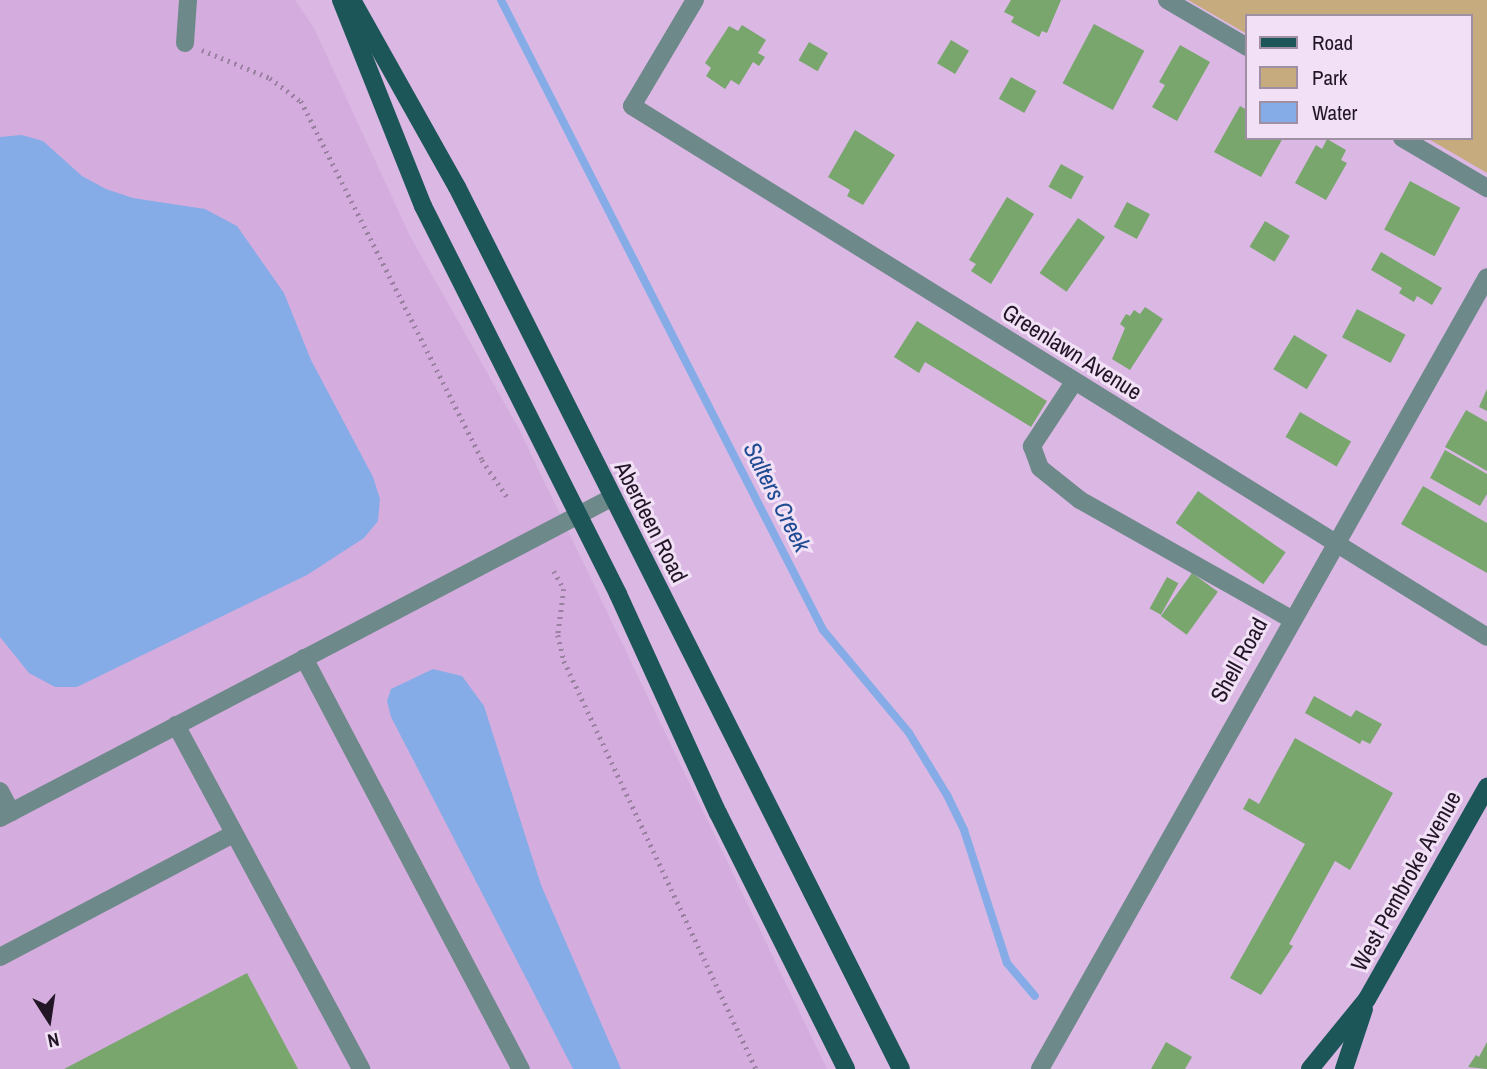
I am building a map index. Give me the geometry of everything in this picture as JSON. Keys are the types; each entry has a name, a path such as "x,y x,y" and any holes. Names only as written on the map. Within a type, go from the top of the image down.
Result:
{"main road":[{"path":"341,0 423,206 579,514 753,886 846,1069"},
{"name":"Aberdeen Road","path":"352,0 457,187 611,498 901,1069"},
{"name":"West Pembroke Avenue","path":"1310,1069 1367,999 1487,787"},
{"name":"West Pembroke Avenue","path":"1344,1069 1367,999"}],"street":[{"path":"185,43 188,0"},
{"name":"Greenlawn Avenue","path":"695,0 632,106 1333,544 1487,637"},
{"path":"1167,0 1246,46"},
{"path":"1405,140 1487,188"},
{"name":"Shell Road","path":"1040,1069 1291,618 1487,277"},
{"path":"1074,383 1032,446 1040,468 1080,500 1291,618"},
{"path":"0,791 5,815 611,498"},
{"path":"304,658 521,1069"},
{"path":"176,725 361,1069"},
{"path":"0,957 233,834"}],"path":[{"path":"185,43 270,78 302,101 482,460 508,498"},
{"path":"554,571 564,589 558,635 564,661 756,1069"}],"shaded area":[{"path":"0,0 295,0 314,28 410,236 519,429 827,1069 0,1069"}],"green space":[{"path":"1188,0 1487,0 1487,173 1430,140 1473,140 1473,14 1246,14 1246,33"}],"water":[{"path":"22,135 43,141 82,176 106,189 133,198 205,209 237,226 284,293 311,360 373,477 380,499 378,521 364,538 307,575 77,687 55,687 29,673 0,637 0,137"},
{"path":"433,669 462,676 484,706 541,885 621,1069 573,1069 391,717 387,701 391,689"}],"building":[{"path":"1011,0 1061,0 1047,33 1042,31 1039,37 1011,22 1014,17 1004,12"},
{"path":"1094,24 1144,51 1113,110 1063,83"},
{"path":"742,25 766,40 758,53 765,57 759,66 753,62 739,85 731,80 725,89 706,76 711,68 705,63 729,26 738,31"},
{"path":"951,40 969,51 955,74 937,63"},
{"path":"809,42 828,53 818,71 798,60"},
{"path":"1180,45 1210,62 1177,121 1152,107 1165,85 1159,82"},
{"path":"1011,77 1036,91 1024,113 999,99"},
{"path":"1240,106 1246,109 1246,140 1282,140 1261,177 1214,152"},
{"path":"855,130 895,155 863,205 847,196 850,190 828,177"},
{"path":"1329,140 1346,150 1341,160 1347,163 1326,200 1295,183 1316,145 1322,149"},
{"path":"1061,164 1084,177 1071,199 1048,187"},
{"path":"1410,181 1460,208 1435,256 1384,230"},
{"path":"1007,197 1034,214 991,284 971,271 976,264 969,260"},
{"path":"1127,202 1150,214 1137,239 1114,227"},
{"path":"1078,218 1105,237 1067,292 1040,273"},
{"path":"1265,221 1290,236 1274,262 1250,247"},
{"path":"1381,252 1442,288 1432,305 1417,296 1414,302 1399,293 1402,288 1371,270"},
{"path":"1145,307 1163,319 1130,370 1112,359 1125,328 1120,324 1126,314 1130,316 1134,310 1140,314"},
{"path":"1357,309 1406,335 1391,363 1342,337"},
{"path":"917,321 1047,401 1031,427 925,362 919,373 894,357"},
{"path":"1294,335 1327,355 1307,389 1273,369"},
{"path":"1487,389 1487,411 1479,407"},
{"path":"1466,410 1487,422 1487,471 1445,447"},
{"path":"1300,412 1351,442 1337,467 1286,437"},
{"path":"1445,450 1487,474 1487,494 1480,506 1430,478"},
{"path":"1423,486 1487,523 1487,573 1401,524"},
{"path":"1198,491 1286,552 1263,584 1176,523"},
{"path":"1192,573 1218,592 1187,635 1161,616"},
{"path":"1167,577 1178,583 1161,615 1150,608"},
{"path":"1314,696 1351,717 1356,710 1382,724 1370,744 1362,740 1360,744 1305,713"},
{"path":"1295,738 1393,793 1350,870 1335,861 1289,944 1293,946 1261,995 1230,978 1305,844 1243,809 1249,798 1259,804"},
{"path":"247,973 298,1069 64,1069"},
{"path":"1166,1042 1192,1057 1185,1069 1151,1069"},
{"path":"1487,1042 1487,1069 1468,1067 1476,1055 1479,1057"}],"waterway":[{"name":"Salters Creek","path":"501,0 823,630 909,733 947,795 964,830 1007,963 1035,996"}]}
